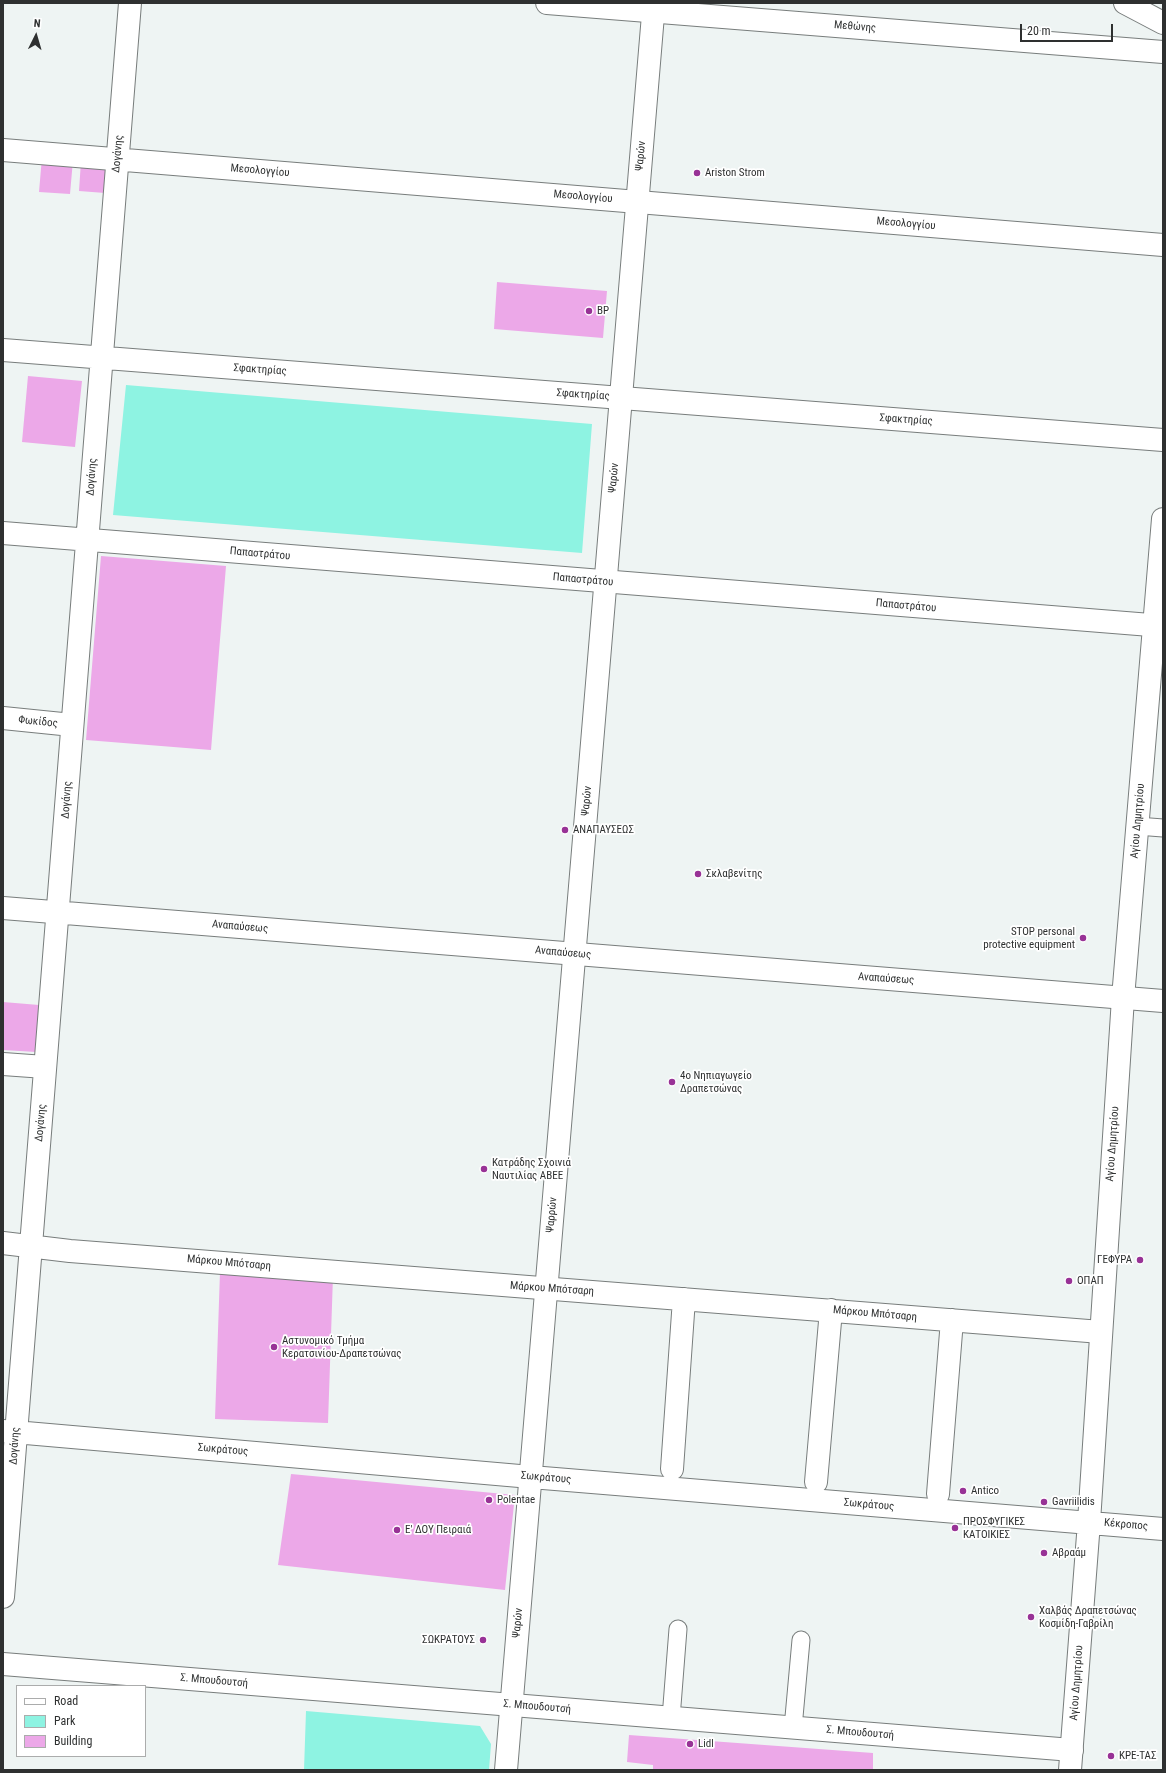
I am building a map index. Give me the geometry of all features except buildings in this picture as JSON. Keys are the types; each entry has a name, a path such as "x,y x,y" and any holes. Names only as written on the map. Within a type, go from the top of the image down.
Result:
{"street":[{"name":"Δογάνης","path":"3,1597 10,1431 30,1247 130,3"},
{"name":"Μεθώνης","path":"547,3 654,7 1163,52"},
{"path":"1125,3 1163,23"},
{"name":"Ψαρών","path":"574,954 654,7"},
{"name":"Μεσολογγίου","path":"3,150 1163,245"},
{"name":"Σφακτηρίας","path":"3,350 1163,440"},
{"name":"Αγίου Δημητρίου","path":"1071,1760 1089,1522 1123,998 1137,826 1158,626 1163,519"},
{"name":"Παπαστράτου","path":"3,533 1158,626"},
{"name":"Φωκίδος","path":"3,718 72,726"},
{"name":"Αναπαύσεως","path":"3,908 1163,1001"},
{"name":"Ψαρρών","path":"530,1477 574,954"},
{"path":"3,1064 45,1067"},
{"name":"Μάρκου Μπότσαρη","path":"3,1243 30,1247 1101,1332"},
{"path":"672,1469 684,1299"},
{"path":"816,1482 831,1310"},
{"path":"938,1494 952,1320"},
{"name":"Σωκράτους","path":"10,1431 530,1477 1089,1522"},
{"name":"Ψαρών","path":"506,1770 530,1477"},
{"name":"Κέκροπος","path":"1089,1522 1163,1529"},
{"name":"Σ. Μπουδουτσή","path":"3,1664 793,1728 1071,1760"}],"lane":[{"path":"1137,826 1163,828"},
{"path":"671,1718 678,1629"},
{"path":"793,1728 801,1640"}],"green space":[{"path":"126,385 592,424 582,553 113,515"},
{"path":"306,1711 480,1726 491,1744 489,1770 304,1770"}],"place":[{"name":"Ariston Strom","path":"697,173"},
{"name":"BP","path":"589,311"},
{"name":"ΑΝΑΠΑΥΣΕΩΣ","path":"565,830"},
{"name":"Σκλαβενίτης","path":"698,874"},
{"name":"STOP personal protective equipment","path":"1083,938"},
{"name":"4ο Νηπιαγωγείο Δραπετσώνας","path":"672,1082"},
{"name":"Κατράδης Σχοινιά Ναυτιλίας ΑΒΕΕ","path":"484,1169"},
{"name":"ΓΕΦΥΡΑ","path":"1140,1260"},
{"name":"ΟΠΑΠ","path":"1069,1281"},
{"name":"Αστυνομικό Τμήμα Κερατσινίου-Δραπετσώνας","path":"274,1347"},
{"name":"Antico","path":"963,1491"},
{"name":"Polentae","path":"489,1500"},
{"name":"Gavriilidis","path":"1044,1502"},
{"name":"ΠΡΟΣΦΥΓΙΚΕΣ ΚΑΤΟΙΚΙΕΣ","path":"955,1528"},
{"name":"Ε' ΔΟΥ Πειραιά","path":"397,1530"},
{"name":"Αβραάμ","path":"1044,1553"},
{"name":"Χαλβάς Δραπετσώνας Κοσμίδη-Γαβρίλη","path":"1031,1617"},
{"name":"ΣΩΚΡΑΤΟΥΣ","path":"483,1640"},
{"name":"Lidl","path":"690,1744"},
{"name":"ΚΡΕ-ΤΑΣ","path":"1111,1756"}]}
